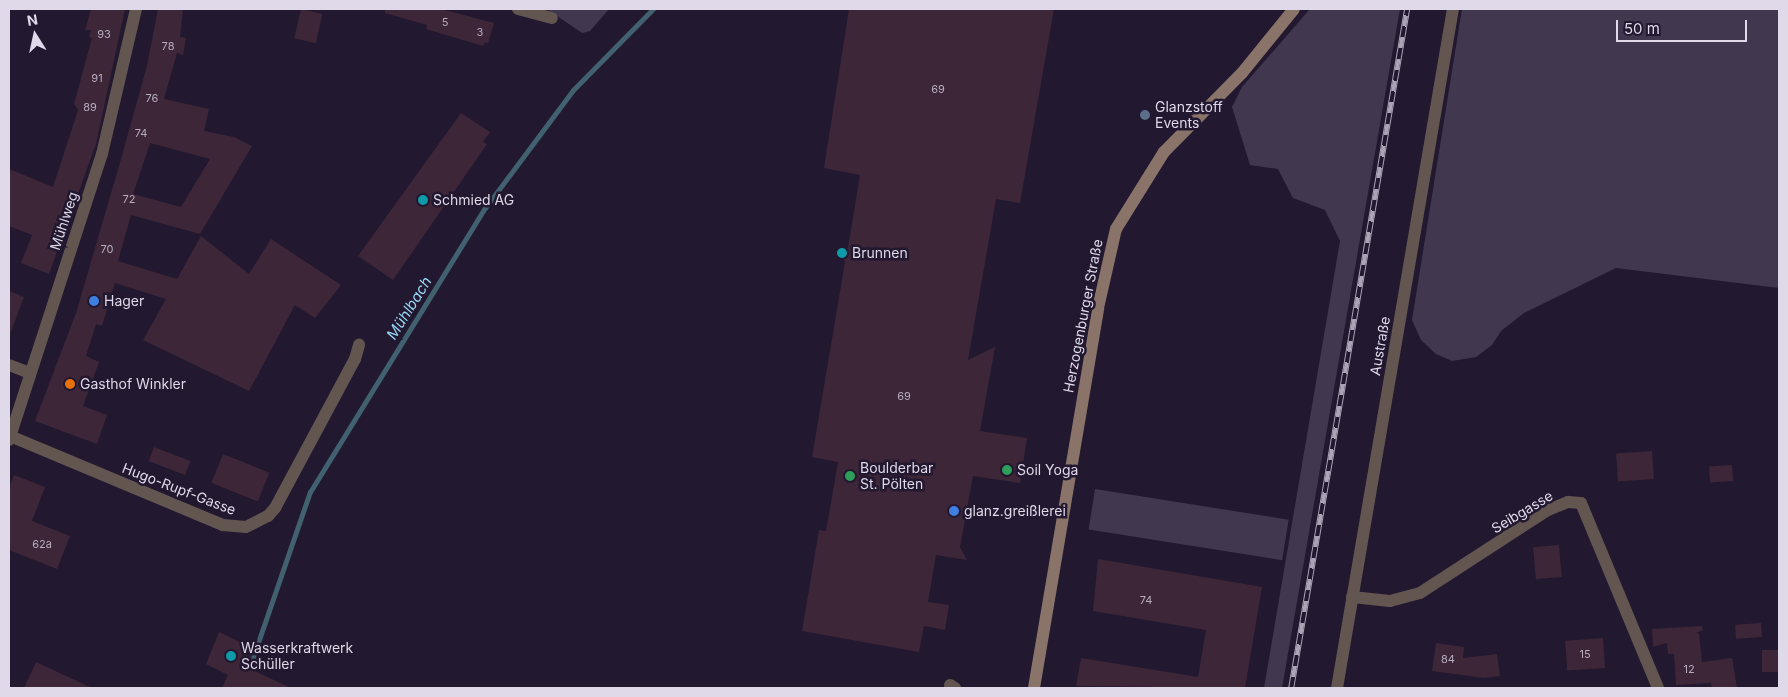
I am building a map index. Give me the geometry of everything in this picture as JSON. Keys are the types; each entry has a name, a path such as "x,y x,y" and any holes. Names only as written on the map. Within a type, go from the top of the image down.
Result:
{"street":[{"name":"Mühlweg","path":"9,438 102,154 136,9"},
{"path":"518,9 552,18"},
{"name":"Herzogenburger Straße","path":"1034,688 1100,299 1116,228 1164,152 1242,73 1294,9"},
{"name":"Austraße","path":"1337,688 1453,9"},
{"name":"Hugo-Rupf-Gasse","path":"9,438 223,525 246,527 268,516 275,508 359,346"},
{"path":"9,365 30,373"},
{"name":"Seibgasse","path":"1352,597 1390,601 1420,593 1548,510 1568,502 1581,503 1658,688"}],"shaded area":[{"path":"547,9 609,9 590,31 582,33"},
{"path":"1310,9 1400,9 1282,688 1264,688 1340,241 1325,210 1293,198 1278,169 1250,165 1232,107 1242,87"},
{"path":"1462,9 1779,9 1779,288 1616,268 1524,313 1501,331 1492,345 1476,357 1452,361 1436,354 1421,340 1412,320"},
{"path":"1095,489 1289,520 1282,560 1089,529"}],"building":[{"path":"91,9 125,9 96,144 49,274 21,263 32,235 9,226 9,169 53,187 78,110 74,104 92,38 89,37 91,30 85,30"},
{"path":"158,9 183,9 180,37 186,38 183,55 177,53 164,99 209,109 204,131 234,137 252,146 200,234 131,215 118,261 177,279 201,236 249,274 271,239 341,285 315,318 295,305 249,391 143,340 166,299 115,283 102,326 96,324 86,356 99,362 83,406 107,415 97,444 35,421 76,313 147,66","holes":["150,143 210,159 181,207 133,194"]},
{"path":"301,9 322,14 316,43 294,38"},
{"path":"385,9 441,9 494,23 488,43 485,42 483,46 426,29 427,25 385,13"},
{"path":"849,9 1054,9 1020,203 996,199 968,360 995,347 980,431 1027,438 1020,483 973,476 960,547 967,560 936,555 928,602 949,605 945,630 924,626 919,652 802,631 819,530 826,531 838,462 812,457 845,262 841,254 848,248 860,175 824,168"},
{"name":"Schmied AG","path":"461,113 490,132 483,142 487,144 393,280 358,256"},
{"path":"9,291 24,297 10,334 9,333"},
{"path":"154,447 190,461 185,475 149,461"},
{"path":"1652,451 1654,479 1618,481 1616,454"},
{"path":"223,454 269,473 258,501 211,483"},
{"path":"1732,465 1733,481 1710,483 1709,467"},
{"path":"14,475 45,487 32,521 70,536 57,569 9,550 9,488"},
{"path":"1559,545 1562,577 1536,579 1533,547"},
{"path":"1098,559 1262,587 1245,688 1076,686 1081,658 1198,677 1206,630 1093,611"},
{"path":"1761,623 1762,637 1736,639 1735,625"},
{"path":"1702,626 1703,630 1696,633 1699,634 1702,662 1732,658 1737,688 1712,688 1711,683 1676,685 1674,654 1668,654 1667,643 1653,647 1652,629"},
{"name":"Wasserkraftwerk Schüller","path":"219,632 253,648 250,669 291,688 222,688 228,675 206,664"},
{"path":"1603,638 1605,668 1567,671 1565,641"},
{"path":"1436,643 1464,647 1463,658 1497,654 1500,676 1484,678 1432,671"},
{"path":"1762,650 1779,650 1779,672 1762,672"},
{"path":"36,662 92,688 24,688"}],"waterway":[{"name":"Mühlbach","path":"252,660 310,492 485,208 573,90 653,9"}],"railway":[{"path":"1291,688 1407,9"}],"place":[{"name":"Glanzstoff Events","path":"1145,115"},
{"name":"Schmied AG","path":"423,200"},
{"name":"Brunnen","path":"842,253"},
{"name":"Hager","path":"94,301"},
{"name":"Gasthof Winkler","path":"70,384"},
{"name":"Soil Yoga","path":"1007,470"},
{"name":"Boulderbar St. Pölten","path":"850,476"},
{"name":"glanz.greißlerei","path":"954,511"},
{"name":"Wasserkraftwerk Schüller","path":"231,656"}]}
